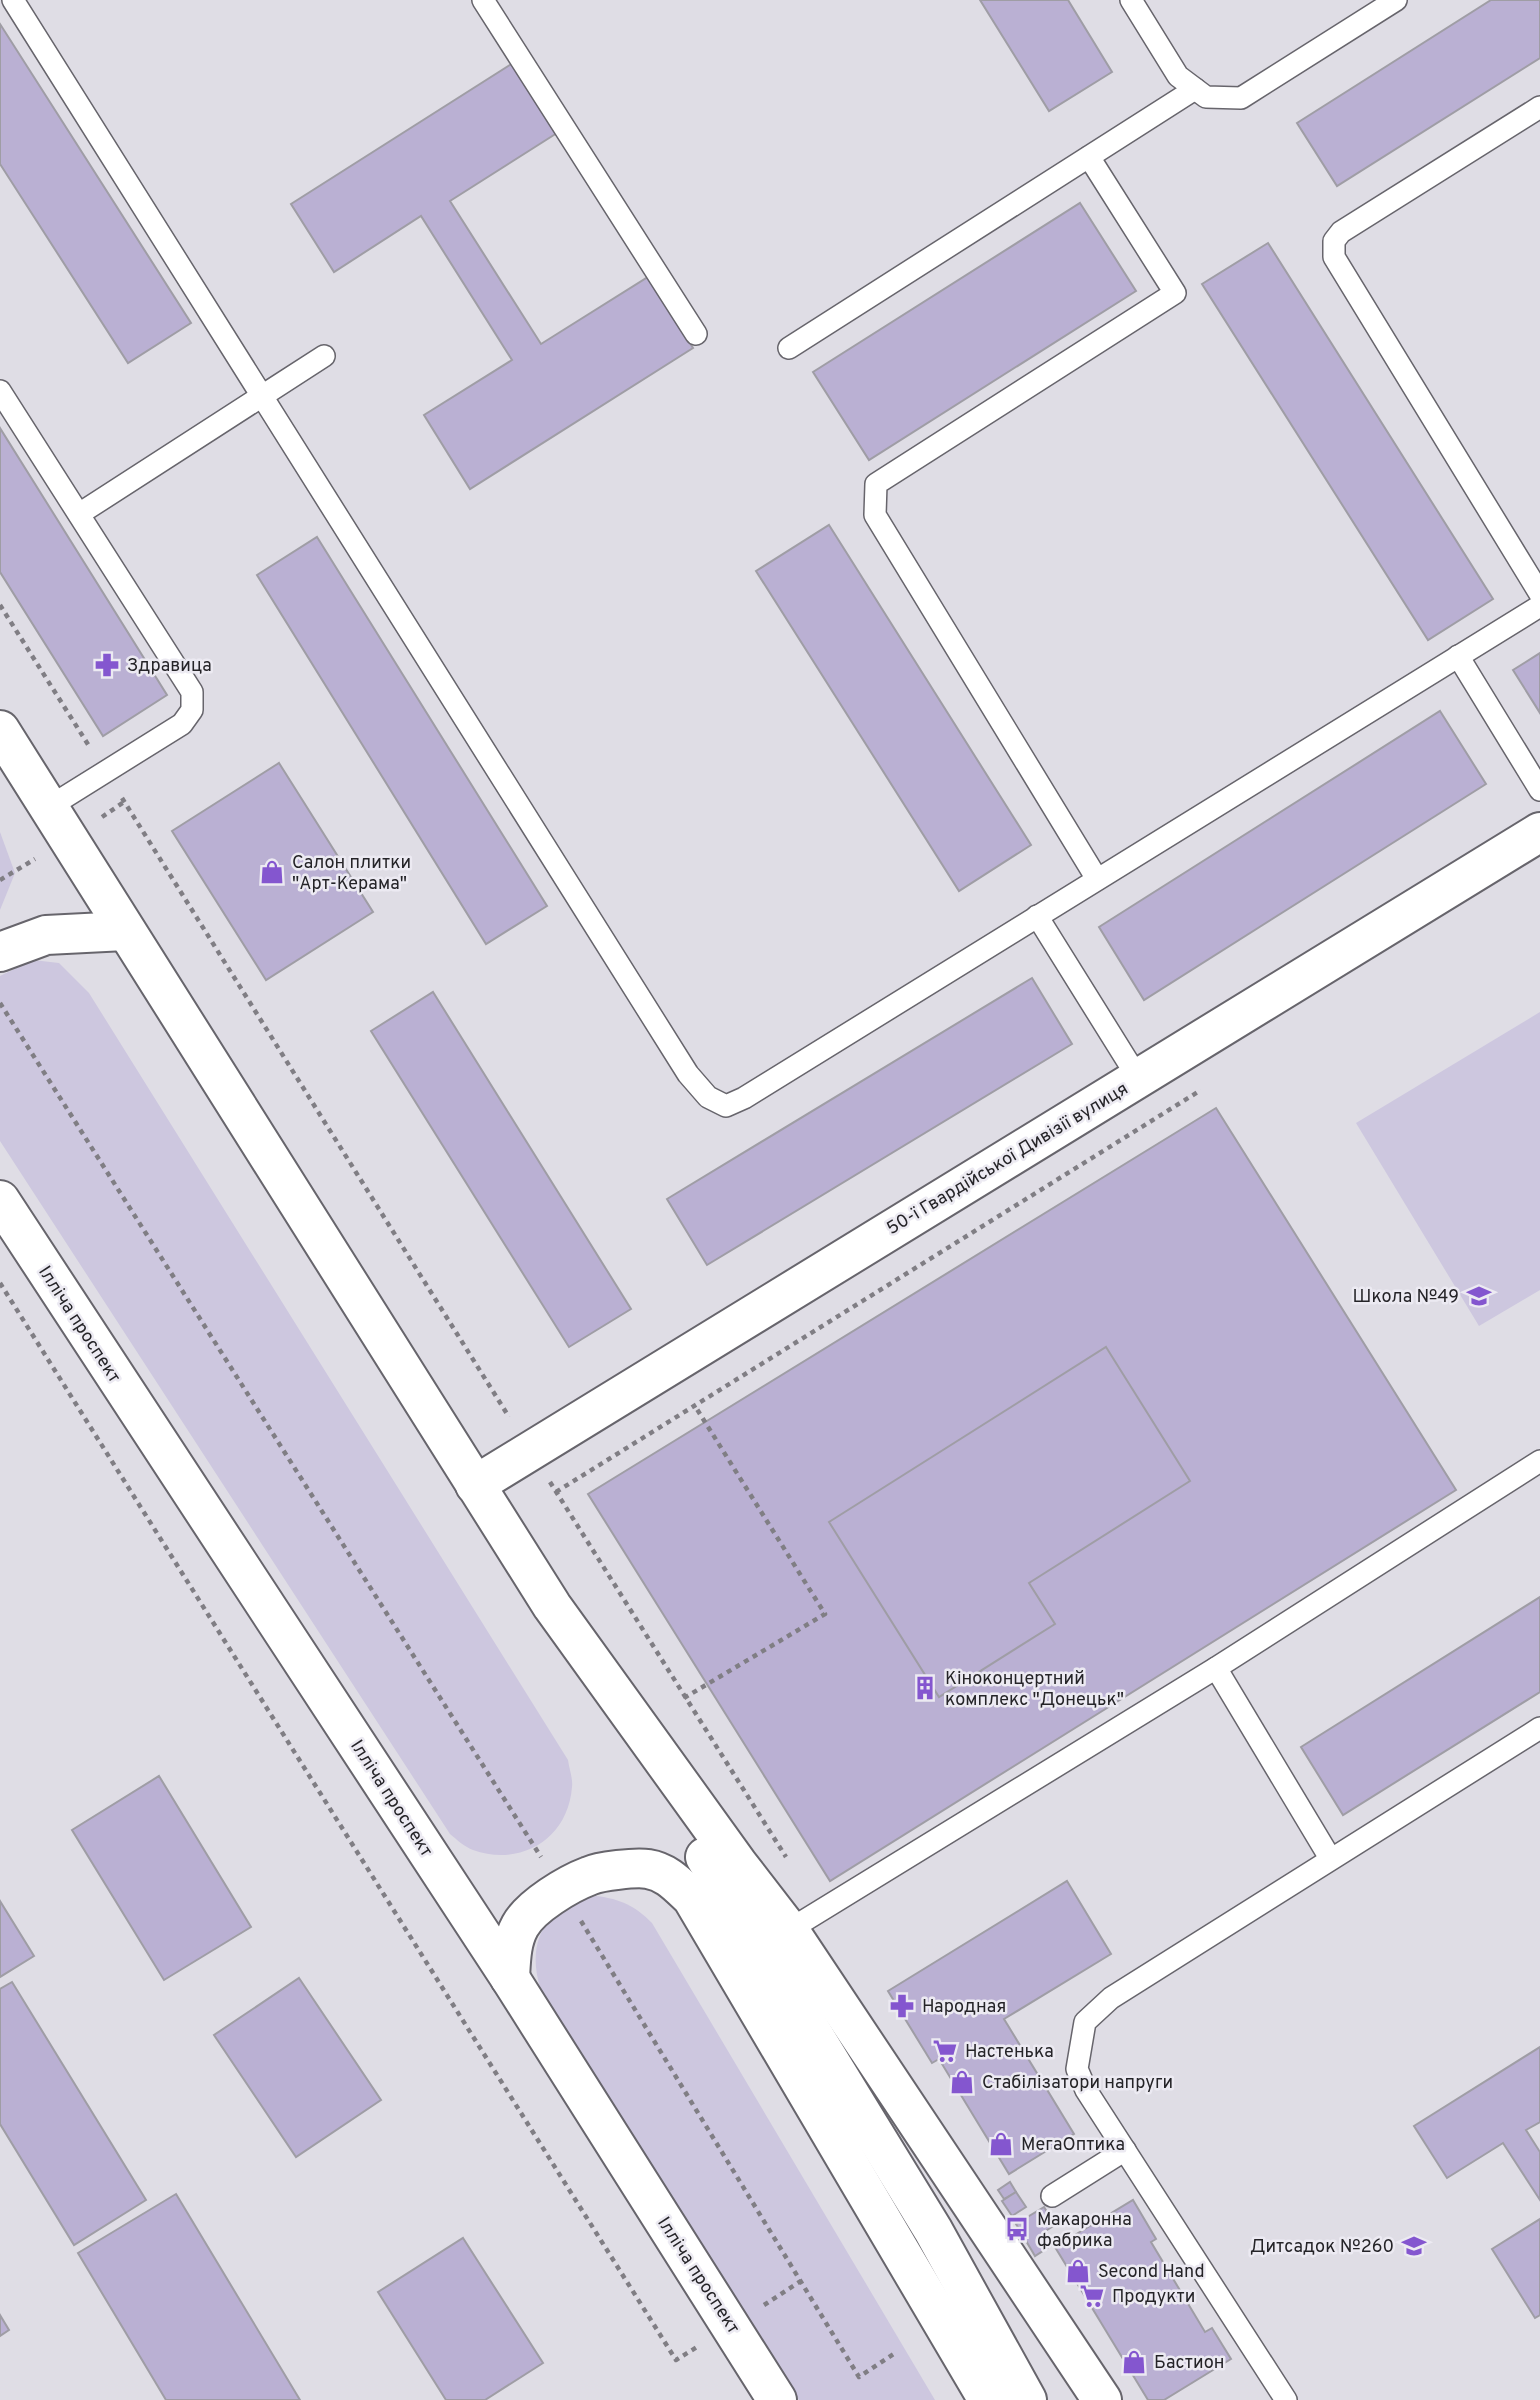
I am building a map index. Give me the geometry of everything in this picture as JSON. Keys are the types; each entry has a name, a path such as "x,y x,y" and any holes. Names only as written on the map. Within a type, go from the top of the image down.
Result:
{"main road":[{"path":"0,730 552,1606 933,2230 1027,2400"},
{"name":"50-ї Гвардійської Дивізії вулиця","path":"475,1485 1540,832"},
{"path":"0,952 46,935 125,931"},
{"name":"Ілліча проспект","path":"0,1200 510,1978 777,2400"},
{"path":"552,1606 738,1864 805,1921 1102,2400"},
{"path":"510,1978 512,1952 520,1925 540,1904 562,1890 591,1875 647,1869 670,1877 692,1898 988,2400"}],"lane":[{"path":"13,0 688,1074 708,1097 726,1106 744,1098 1540,606"},
{"path":"483,0 696,334"},
{"path":"1131,0 1178,76 1206,97 1241,98 1396,0"},
{"path":"789,348 1195,89"},
{"path":"1540,107 1341,232 1334,242 1334,257 1540,594"},
{"path":"1089,157 1175,293 876,484 875,515 1097,879"},
{"path":"79,514 324,356"},
{"path":"0,391 192,692 192,710 183,724 49,807"},
{"path":"1458,656 1540,790"},
{"path":"1037,916 1138,1078"},
{"path":"805,1921 1216,1668 1540,1461"},
{"path":"1216,1668 1330,1858"},
{"path":"1282,2399 1086,2090 1077,2069 1085,2022 1111,1998 1540,1728"},
{"path":"1052,2196 1125,2150"}],"path":[{"path":"0,605 684,1698 805,1921"},
{"path":"0,1003 562,1890 859,2377 895,2353"},
{"path":"556,1492 1212,1083"},
{"path":"0,1283 676,2360"},
{"path":"684,1698 825,1614 695,1406"}],"shaded area":[{"path":"0,832 15,873 0,910"},
{"path":"33,960 59,963 89,993 568,1760 572,1784 569,1805 552,1834 539,1844 508,1855 491,1854 470,1849 450,1834 0,1141 0,976"},
{"path":"1540,1012 1540,1290 1479,1326 1356,1123"},
{"path":"596,1896 627,1904 652,1923 935,2400 799,2400 541,1991 536,1956 543,1928 564,1908"}],"building":[{"path":"980,0 1068,0 1112,72 1049,111"},
{"path":"1491,0 1540,0 1540,58 1337,186 1297,123"},
{"path":"0,24 191,323 128,363 0,164"},
{"path":"513,63 557,133 450,201 541,344 648,277 693,348 470,489 424,415 512,360 421,216 334,272 291,204"},
{"path":"1080,203 1136,291 869,460 813,372"},
{"path":"1268,243 1493,599 1428,640 1202,284"},
{"path":"0,428 167,695 103,736 0,572"},
{"path":"829,525 1031,845 959,891 756,571"},
{"path":"317,537 547,906 486,944 257,575"},
{"path":"1540,653 1540,713 1513,670"},
{"path":"1440,711 1486,784 1144,1000 1099,927"},
{"name":"Салон плитки \"Арт-Керама\"","path":"279,763 373,912 266,980 172,831"},
{"path":"1032,978 1072,1044 707,1265 667,1199"},
{"path":"433,992 631,1309 569,1347 371,1031"},
{"name":"Кіноконцертний комплекс \"Донецьк\"","path":"1216,1108 1456,1490 830,1881 588,1494"},
{"path":"1106,1347 1190,1481 1029,1583 1055,1624 939,1697 829,1522"},
{"path":"1540,1597 1540,1692 1343,1815 1301,1747"},
{"path":"159,1776 251,1927 164,1980 72,1830"},
{"path":"1067,1881 1111,1954 1004,2019 1074,2134 1009,2174 939,2059 932,2063 888,1991"},
{"path":"0,1901 34,1956 0,1977"},
{"path":"299,1978 381,2100 296,2157 214,2035"},
{"path":"12,1982 146,2200 74,2245 0,2124 0,1989"},
{"path":"1540,2047 1540,2122 1526,2130 1540,2152 1540,2200 1503,2143 1447,2178 1414,2126"},
{"path":"1010,2182 1016,2192 1004,2199 998,2190"},
{"path":"1016,2192 1026,2207 1012,2216 1002,2201"},
{"path":"176,2194 300,2400 166,2400 78,2253"},
{"path":"1133,2200 1156,2239 1151,2242 1205,2332 1212,2328 1231,2359 1164,2400 1148,2400 1055,2247"},
{"path":"1044,2207 1055,2225 1044,2232 1052,2245 1035,2256 1016,2224"},
{"path":"1540,2219 1540,2315 1535,2318 1492,2249"},
{"path":"463,2238 543,2363 485,2400 446,2400 378,2292"},
{"path":"0,2315 9,2330 0,2336"}],"place":[{"name":"Здравица","path":"107,665"},
{"name":"Салон плитки \"Арт-Керама\"","path":"272,872"},
{"name":"Школа №49","path":"1479,1296"},
{"name":"Кіноконцертний комплекс \"Донецьк\"","path":"925,1688"},
{"name":"Народная","path":"902,2006"},
{"name":"Настенька","path":"945,2051"},
{"name":"Стабілізатори напруги","path":"962,2082"},
{"name":"МегаОптика","path":"1001,2144"},
{"name":"Макаронна фабрика","path":"1017,2229"},
{"name":"Дитсадок №260","path":"1414,2246"},
{"name":"Second Hand","path":"1078,2271"},
{"name":"Продукти","path":"1092,2296"},
{"name":"Бастион","path":"1134,2362"}]}
